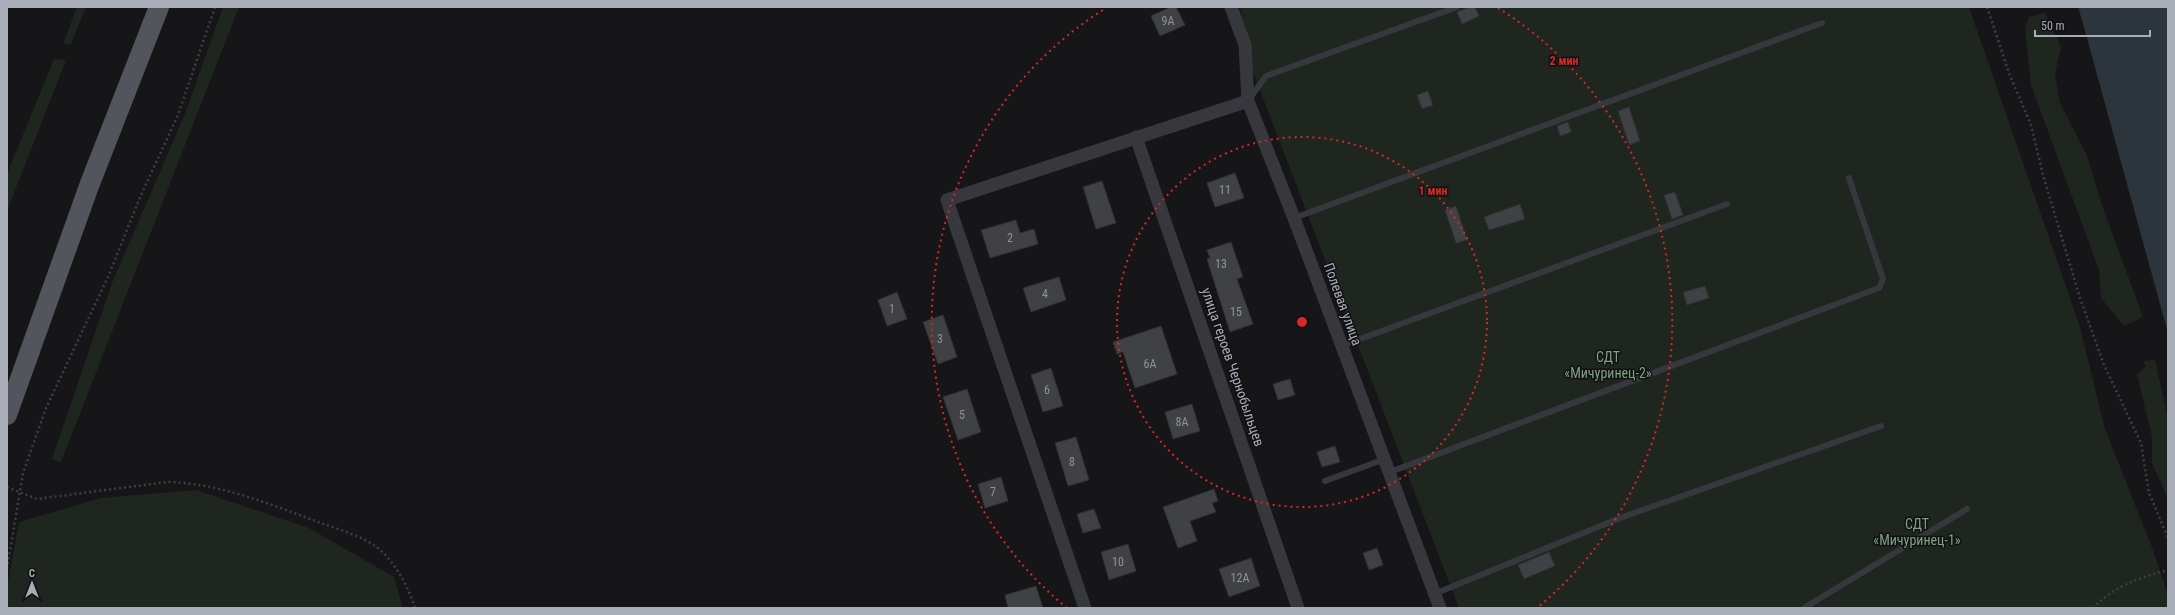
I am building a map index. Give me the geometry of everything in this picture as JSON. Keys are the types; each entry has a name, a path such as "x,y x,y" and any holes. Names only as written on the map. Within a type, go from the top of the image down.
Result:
{"main road":[{"path":"7,415 89,186 159,7"}],"street":[{"name":"Полевая улица","path":"1231,7 1245,45 1248,101 1294,218 1440,608"},
{"path":"1085,608 947,200 1248,101"},
{"name":"улица героев Чернобыльцев","path":"1136,137 1298,608"}],"lane":[{"path":"1248,101 1266,76 1458,7"},
{"path":"1294,218 1822,23"},
{"path":"1390,472 1879,288 1883,279 1849,178"},
{"path":"1341,346 1727,204"},
{"path":"1434,594 1620,518 1881,426"},
{"path":"1324,480 1385,459"},
{"path":"1804,608 1967,509"}],"path":[{"path":"7,569 24,473 46,408 108,276 141,195 178,115 215,7"},
{"path":"1987,7 2010,73 2031,125 2043,175 2080,298 2104,365 2141,444 2149,493 2168,538"},
{"path":"7,487 21,494 37,499 173,482 187,483 256,499 361,538 379,549 394,566 409,590 415,608"},
{"path":"2093,608 2105,595 2128,582 2168,570"}],"green space":[{"path":"77,7 86,7 71,44 63,44"},
{"path":"223,7 239,7 61,462 52,459 112,283 185,114"},
{"name":"СДТ «Мичуринец-2»","path":"1240,7 1969,7 2080,327 2105,429 2153,550 2168,595 2168,608 1459,608 1251,67"},
{"path":"2045,13 2061,47 2055,74 2060,103 2087,156 2103,208 2143,317 2124,326 2101,298 2099,270 2031,85 2025,28 2029,17"},
{"path":"54,59 66,60 7,211 7,174"},
{"path":"2155,360 2168,418 2168,499 2152,463 2152,437 2137,374 2146,366 2143,361"},
{"path":"196,490 309,528 394,577 403,608 7,608 7,587 19,522 101,498"}],"shaded area":[{"path":"2078,7 2168,7 2168,333 2082,20"}],"building":[{"path":"1171,7 1176,7 1185,25 1160,36 1151,16"},
{"path":"1469,7 1475,7 1479,16 1462,24 1457,12"},
{"path":"1428,91 1433,105 1422,109 1417,95"},
{"path":"1629,107 1640,141 1629,145 1618,111"},
{"path":"1568,122 1571,132 1560,136 1557,126"},
{"path":"1235,173 1244,198 1215,207 1207,183"},
{"path":"1102,181 1116,223 1096,229 1083,187"},
{"path":"1675,192 1683,215 1672,219 1664,195"},
{"path":"1520,204 1525,219 1489,230 1484,217"},
{"path":"1456,206 1467,240 1456,243 1445,210"},
{"path":"1016,220 1020,233 1034,229 1038,244 990,258 981,230"},
{"path":"1231,242 1243,277 1237,279 1253,324 1230,332 1207,259 1210,258 1207,250"},
{"path":"1059,277 1066,300 1031,312 1023,288"},
{"path":"1705,286 1709,298 1687,305 1683,292"},
{"path":"897,292 907,319 887,326 878,300"},
{"path":"943,315 957,357 938,364 923,322"},
{"path":"1161,326 1177,374 1135,388 1123,352 1117,354 1113,342"},
{"path":"1051,368 1063,406 1043,412 1031,375"},
{"path":"1290,379 1295,395 1278,400 1273,384"},
{"path":"967,389 981,432 958,440 943,397"},
{"path":"1192,404 1200,431 1173,439 1165,412"},
{"path":"1076,437 1089,480 1068,486 1055,443"},
{"path":"1335,446 1340,462 1322,467 1317,452"},
{"path":"1001,477 1008,501 985,508 978,484"},
{"path":"1214,489 1218,501 1212,503 1216,512 1190,521 1197,541 1178,548 1163,507"},
{"path":"1094,509 1101,528 1083,533 1077,514"},
{"path":"1128,544 1136,571 1109,580 1101,552"},
{"path":"1377,548 1383,565 1369,570 1363,553"},
{"path":"1549,552 1555,566 1524,579 1518,565"},
{"path":"1251,558 1260,586 1229,597 1219,569"},
{"path":"1036,586 1043,608 1008,608 1005,595"}],"park label":[{"name":"СДТ «Мичуринец-1»","path":"1917,532"}]}
